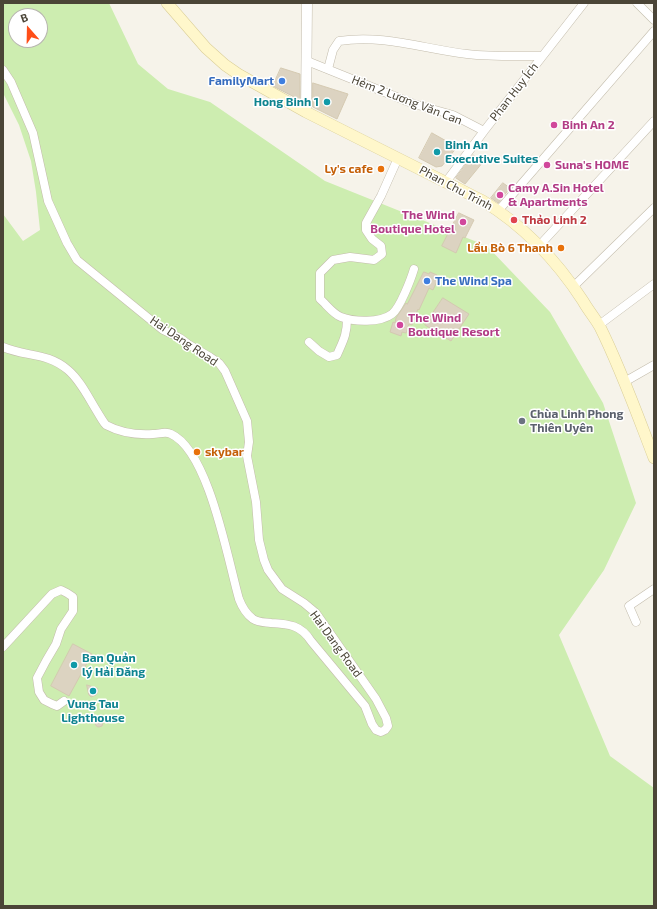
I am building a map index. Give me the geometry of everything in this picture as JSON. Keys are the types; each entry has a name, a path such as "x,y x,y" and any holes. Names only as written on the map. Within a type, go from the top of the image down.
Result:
{"main road":[{"name":"Phan Chu Trinh","path":"167,3 198,39 225,65 306,112 483,201 498,210 522,229 574,286 599,325 626,381 651,440 654,458"}],"street":[{"path":"306,112 307,3"},
{"name":"Phan Huy Ích","path":"446,182 584,3"},
{"path":"636,3 654,20"},
{"path":"498,210 654,31"},
{"path":"328,69 333,50 339,41 351,39 386,40 468,54 542,56"},
{"name":"Hẻm 2 Lương Văn Can","path":"307,61 414,104 453,115 484,131"},
{"name":"Hai Dang Road","path":"3,70 11,82 34,133 48,201 67,243 77,260 163,330 180,338 210,357 219,363 225,371 247,421 249,442 247,456 256,502 259,540 268,570 282,589 304,603 316,613 376,699 386,718 388,726 386,730 381,732 376,730 364,706 306,633 297,626 262,622 254,619 244,610 239,599 211,495 199,467 185,445 171,434 165,432 143,435 130,434 105,424 76,380 62,365 44,357 8,350 3,347"},
{"path":"539,246 654,121"},
{"path":"398,158 381,196 366,222 366,230 372,239 381,246 382,254 374,260 350,257 333,260 320,273 320,298 339,316 366,321 379,320 393,313 406,291 414,269"},
{"path":"574,286 654,208"},
{"path":"599,325 654,284"},
{"path":"309,342 329,357 337,355 343,344 347,330 347,318"},
{"path":"626,381 654,365"},
{"path":"636,622 629,606 654,589"},
{"path":"3,647 52,594 60,590 67,592 73,597 73,611 61,629 56,644 38,678 39,692 44,700 57,706 64,701"}],"green space":[{"path":"3,3 109,3 138,64 168,89 210,102 325,181 487,246 550,312 603,403 636,503 604,570 559,635 610,756 654,788 654,906 3,906 3,214 23,241 40,230 31,161 19,125 3,93"}],"building":[{"path":"281,68 300,74 300,100 273,86"},
{"name":"Hong Binh 1","path":"313,83 348,94 337,119 313,107"},
{"name":"Binh An Executive Suites","path":"432,133 457,147 442,166 436,167 419,158"},
{"path":"473,155 483,162 465,184 456,178"},
{"name":"Camy A.Sin Hotel & Apartments","path":"503,183 510,188 498,203 491,198"},
{"path":"459,213 474,220 465,238 463,237 456,253 442,246"},
{"path":"424,272 429,274 430,272 437,275 436,278 438,279 433,290 429,288 419,310 418,309 412,325 409,324 406,333 402,332 401,336 390,332 393,322 395,323 396,318 406,303 407,304"},
{"path":"443,298 469,314 451,341 425,325"},
{"name":"Ban Quản lý Hải Đăng","path":"73,644 92,654 69,696 51,686"},
{"name":"Vung Tau Lighthouse","path":"87,685 97,688 98,691 96,695 91,697 89,695"},
{"path":"97,719 101,719 103,723 101,727 97,727 95,725 95,721"}],"place":[{"name":"FamilyMart","path":"282,81"},
{"name":"Hong Binh 1","path":"327,102"},
{"name":"Binh An 2","path":"554,125"},
{"name":"Binh An Executive Suites","path":"437,152"},
{"name":"Suna's HOME","path":"547,165"},
{"name":"Ly's cafe","path":"381,169"},
{"name":"Camy A.Sin Hotel & Apartments","path":"500,195"},
{"name":"Thảo Linh 2","path":"514,220"},
{"name":"The Wind Boutique Hotel","path":"463,222"},
{"name":"Lẩu Bò 6 Thanh","path":"561,248"},
{"name":"The Wind Spa","path":"427,281"},
{"name":"The Wind Boutique Resort","path":"400,325"},
{"name":"Chùa Linh Phong Thiên Uyên","path":"522,421"},
{"name":"skybar","path":"197,452"},
{"name":"Ban Quản lý Hải Đăng","path":"74,665"},
{"name":"Vung Tau Lighthouse","path":"93,691"}]}
